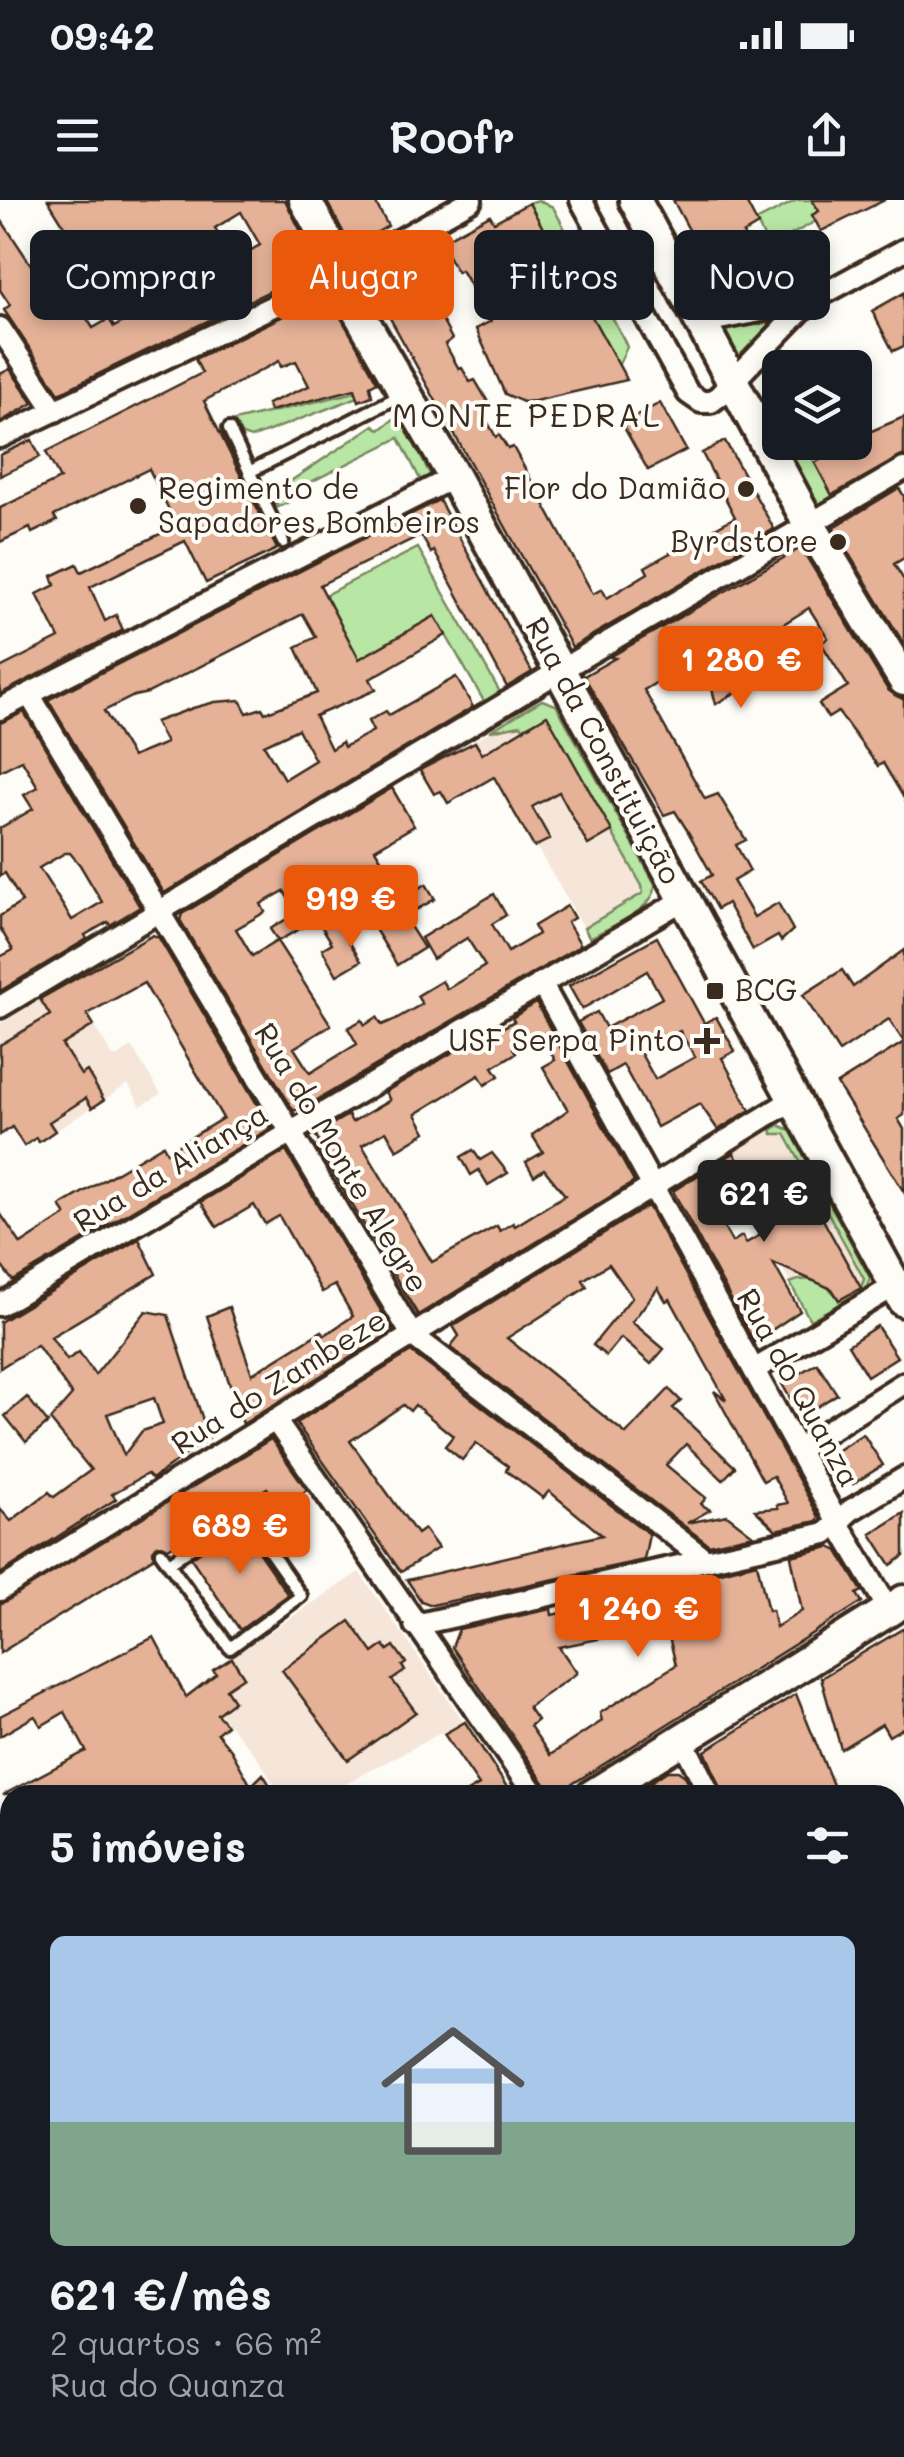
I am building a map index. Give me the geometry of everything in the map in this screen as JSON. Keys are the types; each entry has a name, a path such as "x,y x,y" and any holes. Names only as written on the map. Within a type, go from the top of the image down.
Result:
{"main road":[{"name":"Rua da Constituição","path":"305,200 322,230"},
{"path":"635,200 808,522 904,680"},
{"name":"Rua da Constituição","path":"366,320 375,343 454,476 900,1293"},
{"path":"608,1785 897,1605"}],"street":[{"path":"417,230 470,200"},
{"path":"587,202 694,400 708,403 732,384 792,320"},
{"path":"830,290 904,250"},
{"path":"0,437 272,306"},
{"path":"699,323 714,320"},
{"path":"0,328 55,411"},
{"path":"0,1008 808,522 904,469"},
{"path":"0,708 454,476"},
{"name":"Rua do Monte Alegre","path":"29,694 412,1336 706,1560"},
{"name":"Rua da Aliança","path":"0,1305 683,900"},
{"name":"Rua do Quanza","path":"541,983 839,1525 897,1605"},
{"name":"Rua do Zambeze","path":"0,1590 132,1516 275,1420 794,1099"},
{"path":"754,1370 900,1293"},
{"path":"799,1450 904,1383"},
{"path":"275,1420 528,1785"},
{"path":"415,1625 826,1534 851,1510 904,1478"},
{"path":"682,1740 705,1785"}],"lane":[{"path":"249,472 407,392"},
{"path":"229,429 284,542"},
{"path":"242,1512 301,1596 230,1648 165,1558 242,1512"}],"shaded area":[{"path":"542,700 556,705 655,884 656,892 650,902 590,938 474,741"},
{"path":"67,982 114,1058 132,1047 161,1094 141,1106 128,1084 39,1142 36,1138 24,1146 0,1107 0,1024"},
{"path":"779,1125 790,1130 870,1277 867,1289 810,1320 746,1200 758,1193 734,1151"},
{"path":"359,1572 463,1721 344,1785 275,1785 257,1757 198,1688 216,1674 213,1670"}],"green space":[{"path":"538,200 553,207 565,230 544,230 529,203"},
{"path":"797,200 812,200 819,211 816,221 800,230 760,230 756,221"},
{"path":"593,320 613,320 627,347 618,366"},
{"path":"747,320 784,320 737,365 716,326"},
{"path":"356,392 358,397 251,438 242,435 234,421"},
{"path":"399,415 431,476 421,481 399,438 285,495 287,503 278,507 274,498 282,487 374,425 380,430"},
{"path":"793,460 813,460 834,499 823,506 818,504"},
{"path":"418,548 501,694 485,703 435,616 359,659 325,595"},
{"path":"542,700 556,705 655,884 654,893 640,909 590,938 584,928 643,893 642,886 547,716 523,728 521,725 490,731"},
{"path":"779,1125 790,1130 870,1278 867,1289 810,1320 790,1283 818,1282 839,1300 861,1288 864,1279 785,1134 773,1134 771,1130"}],"building":[{"path":"48,200 285,200 300,230 272,230 272,290 252,299 252,249 260,245 241,212 216,230 67,230"},
{"path":"326,200 374,200 388,226 381,230 342,230"},
{"path":"673,200 745,200 758,225 750,230 689,230"},
{"path":"812,200 885,200 823,230 812,215 819,211"},
{"path":"529,203 544,230 474,230 474,292 461,270 457,272 454,267 454,234 490,215 494,222"},
{"path":"0,218 30,263 30,320 88,320 93,328 110,320 114,327 126,320 210,320 59,393 4,310 10,305 0,290"},
{"path":"904,293 904,346 893,351 872,311"},
{"path":"275,320 343,320 377,382 370,386 372,396 359,401 355,389 270,411 267,404 309,386 296,361 281,367 279,361 204,401 277,549 206,583 185,541 90,587 105,621 116,615 123,630 0,694 0,668 59,638 37,594 55,585 52,576 77,564 81,572 177,526 149,469 54,516 57,521 0,542 0,508 60,479 46,452 202,373 195,359"},
{"path":"391,320 442,320 452,339 445,344 459,369 470,382 475,380 491,407 482,412 496,437 499,435 508,449 513,447 593,594 602,589 607,598 648,573 645,567 735,517 702,453 725,441 774,529 572,647"},
{"path":"594,320 627,380 523,402 505,394 476,329 491,321"},
{"path":"10,369 33,403 0,422 0,374"},
{"path":"660,403 686,450 648,470 622,424"},
{"path":"904,417 904,455 832,495 815,463 872,460 872,431"},
{"path":"32,440 40,457 0,476 0,455"},
{"path":"899,488 904,496 904,558 894,564 904,580 904,644 833,528"},
{"path":"439,500 532,672 507,687 434,551 431,553 421,535 320,585 359,659 435,616 446,635 370,679 376,690 315,716 331,749 342,742 344,747 373,731 368,721 386,711 389,715 456,677 473,707 164,893 48,700","holes":["303,614 316,637 296,647 317,693 265,713 262,708 247,713 240,700 193,708 155,722 166,743 132,757 104,711 148,693","298,729 315,760 284,779 264,745"]},
{"path":"801,548 888,690 904,700 904,798 883,763 878,766 838,712 828,718 819,704 848,686 821,643 828,638 809,608 705,664 703,655 644,690 705,799 718,794 746,840 736,845 750,871 733,881 754,917 778,903 793,930 781,941 778,936 753,950 727,903 717,909 701,881 712,875 687,830 675,811 664,815 584,676 615,658 610,657"},
{"path":"788,644 796,656 716,704 712,689"},
{"path":"24,712 140,907 85,935 87,939 0,991 0,957 13,950 0,928 0,916 22,902 5,873 0,876 0,828 33,809 24,795 38,787 22,760 0,771 0,723","holes":["70,853 102,902 72,920 39,868"]},
{"path":"547,715 612,831 588,845 559,792 532,807 550,839 534,847 494,777 448,803 441,791 434,794 420,770 475,742 482,754"},
{"path":"392,788 414,826 375,849 405,897 426,884 435,899 404,917 424,948 397,965 340,872 315,886 361,961 337,975 322,949 332,943 317,919 278,941 270,929 297,913 284,891 261,904 265,912 236,929 252,956 277,941 331,1025 294,1048 310,1073 357,1044 348,1028 362,1020 365,1025 377,1017 382,1025 394,1020 422,1004 417,996 442,981 447,989 485,966 467,938 433,959 421,938 494,894 506,915 492,924 508,952 538,934 534,926 567,906 574,918 567,922 581,945 300,1110 293,1110 180,920 182,914"},
{"path":"153,935 159,938 271,1128 13,1281 0,1264 0,1213 21,1244 66,1215 60,1206 163,1145 167,1152 223,1118 144,983 87,1014 94,1025 62,1045 81,1075 87,1071 104,1100 92,1108 86,1098 49,1122 55,1131 39,1142 36,1138 24,1146 12,1127 0,1135 0,1045 50,1015 40,999"},
{"name":"USF Serpa Pinto","path":"657,937 704,1023 716,1017 735,1051 722,1058 750,1110 718,1130 700,1104 657,1127 623,1065 607,1074 578,1022 597,1012 606,1028 662,998 647,971 582,1009 569,986","holes":["680,1031 695,1057 655,1079 640,1052"]},
{"path":"904,950 904,1042 889,1019 839,1052 803,995 842,970 853,987"},
{"path":"536,1003 634,1182 418,1315 317,1146 320,1144 315,1134 348,1115 352,1122 390,1100 385,1092 514,1021 512,1018","holes":["540,1033 555,1060 543,1067 568,1110 532,1135 543,1152 526,1162 534,1176 544,1169 565,1195 515,1226 513,1223 500,1231 497,1226 432,1262 362,1145 386,1131 397,1150 426,1132 416,1114 479,1075 485,1085 499,1076 493,1067 516,1053 513,1048"]},
{"path":"904,1042 904,1115 898,1119 904,1129 904,1192 837,1084"},
{"path":"473,1150 480,1160 492,1153 508,1173 488,1185 479,1170 471,1175 461,1157"},
{"path":"286,1151 393,1331 243,1424 207,1316 229,1307 252,1374 353,1316 335,1285 322,1292 279,1216 265,1224 254,1205 217,1227 201,1202"},
{"path":"734,1153 753,1186 714,1210 732,1242 742,1236 746,1243 769,1230 752,1199 780,1184 783,1190 801,1180 861,1288 839,1300 832,1289 773,1263 800,1311 754,1342 673,1191"},
{"path":"648,1206 819,1517 817,1521 776,1530 755,1510 788,1503 773,1476 763,1481 714,1391 726,1400 670,1299 666,1301 658,1288 632,1322 664,1349 651,1364 621,1338 606,1356 593,1345 632,1297 609,1264 583,1280 587,1287 507,1338 626,1434 669,1389 681,1401 673,1408 735,1467 723,1480 686,1444 666,1465 706,1498 701,1504 710,1510 687,1523 727,1515 753,1535 709,1545 450,1347 459,1336 453,1326"},
{"path":"139,1239 156,1274 51,1337 67,1360 79,1352 95,1375 146,1311 168,1315 209,1438 152,1479 147,1474 112,1494 116,1499 0,1574 0,1509 11,1521 49,1492 54,1497 91,1470 50,1420 72,1395 37,1345 0,1368 0,1322","holes":["154,1398 163,1424 142,1431 124,1455 107,1414"]},
{"path":"877,1326 897,1357 867,1376 848,1345"},
{"path":"411,1352 649,1534 644,1560 432,1605 421,1601 407,1580 602,1535 549,1491 543,1498 506,1471 508,1466 476,1443 462,1460 445,1446 453,1436 415,1405 410,1411 403,1405 350,1441 417,1534 424,1529 438,1548 401,1572 296,1423"},
{"path":"817,1363 837,1394 801,1417 782,1384"},
{"path":"27,1397 48,1423 26,1442 5,1416"},
{"path":"863,1434 883,1465 853,1484 833,1453"},
{"path":"271,1439 307,1490 281,1508 267,1488 181,1544 180,1541 168,1548 157,1545 154,1557 0,1653 0,1604"},
{"path":"904,1513 904,1556 891,1565 871,1534"},
{"path":"239,1524 288,1595 240,1630 191,1558"},
{"path":"830,1547 838,1551 862,1591 857,1594 862,1602 571,1785 546,1785 452,1647 459,1629 551,1609 552,1615 657,1592 656,1588 757,1563 768,1611 772,1610 776,1627 802,1611 791,1556","holes":["666,1625 676,1665 600,1713 602,1721 550,1755 530,1726 537,1720 528,1707 577,1673 559,1647"]},
{"path":"350,1621 373,1653 384,1645 388,1650 394,1646 406,1663 402,1666 405,1671 392,1680 416,1712 348,1760 282,1670"},
{"path":"904,1628 904,1727 889,1736 882,1724 841,1749 821,1678"},
{"path":"154,1637 186,1697 216,1674 213,1670 232,1658 244,1677 226,1689 234,1701 217,1714 227,1725 217,1733 250,1785 22,1785 86,1751 65,1712 41,1726 35,1716 0,1736 0,1716"},
{"path":"796,1694 833,1785 720,1785 705,1751"},
{"path":"465,1722 506,1785 479,1785 444,1734"},
{"path":"667,1771 678,1771 690,1785 647,1785"},
{"path":"263,1774 270,1785 252,1785"}],"place":[{"name":"Flor do Damião","path":"746,489"},
{"name":"Regimento de Sapadores Bombeiros","path":"138,506"},
{"name":"Byrdstore","path":"838,542"},
{"name":"BCG","path":"715,991"},
{"name":"USF Serpa Pinto","path":"707,1041"}],"district":[{"name":"MONTE PEDRAL","path":"527,416"}]}
